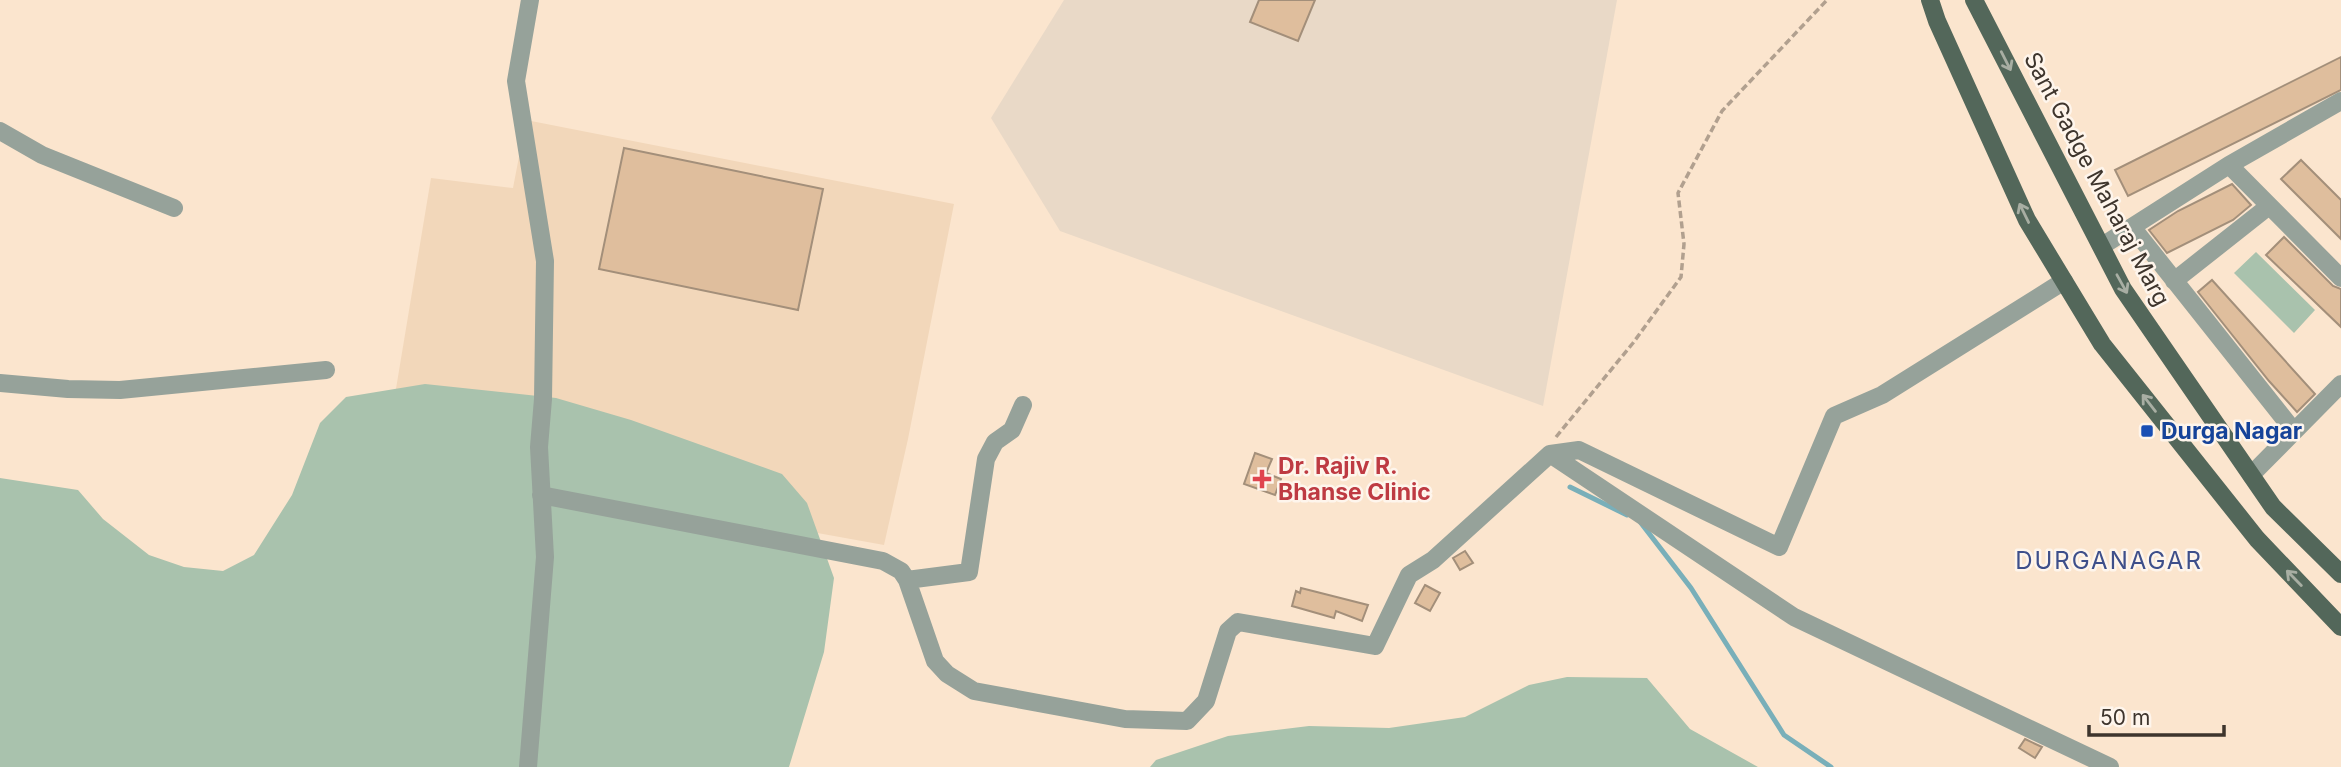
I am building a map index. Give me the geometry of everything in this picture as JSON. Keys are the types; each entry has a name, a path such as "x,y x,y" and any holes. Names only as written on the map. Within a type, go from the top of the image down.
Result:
{"main road":[{"path":"1930,0 2027,220 2102,344 2256,539 2341,627"},
{"name":"Sant Gadge Maharaj Marg","path":"1974,0 2123,289 2273,507 2341,574"}],"street":[{"path":"528,767 545,557 538,447 543,399 545,261 516,81 530,0"},
{"path":"2102,246 2229,165 2341,102"},
{"path":"0,131 42,155 174,208"},
{"path":"2229,165 2341,278"},
{"path":"2174,281 2269,206"},
{"path":"2132,227 2293,430"},
{"path":"541,495 883,561 901,571 907,580 935,660 947,674 974,691 1125,719 1187,721 1206,701 1228,631 1238,622 1375,646 1409,575 1433,560 1550,454 1579,450 1779,547 1834,416 1882,395 2064,281"},
{"path":"0,383 120,390 326,370"},
{"path":"2251,475 2341,384"},
{"path":"907,580 969,572 986,459 995,442 1013,430 1023,405"},
{"path":"1550,454 1794,617 2110,767"}],"path":[{"path":"1550,454 1558,432 1633,343 1681,277 1684,244 1678,193 1722,111 1827,0"}],"shaded area":[{"path":"1064,0 1617,0 1543,406 1060,231 991,118"},
{"path":"526,120 954,204 908,439 884,545 385,455 431,178 513,188"}],"green space":[{"path":"2256,252 2315,310 2294,333 2234,273"},
{"path":"425,384 556,398 631,420 782,474 807,503 834,578 824,652 789,767 0,767 0,478 78,490 103,519 149,555 184,567 223,571 254,555 292,495 320,423 346,397"},
{"path":"1567,677 1647,678 1690,729 1758,767 1150,767 1156,760 1228,736 1309,726 1389,728 1465,717 1529,685"}],"building":[{"path":"1259,0 1315,0 1298,41 1250,22"},
{"path":"2341,57 2341,90 2128,196 2115,170"},
{"path":"624,148 823,189 798,310 599,269"},
{"path":"2301,160 2341,200 2341,239 2281,179"},
{"path":"2232,184 2251,205 2233,220 2167,253 2149,230 2178,211"},
{"path":"2284,237 2333,286 2341,289 2341,327 2266,255"},
{"path":"2212,280 2315,394 2297,412 2198,292"},
{"path":"1255,453 1272,459 1266,473 1281,479 1275,495 1244,484"},
{"path":"1465,551 1473,563 1460,570 1453,558"},
{"path":"1425,585 1440,593 1430,611 1415,603"},
{"path":"1301,588 1368,605 1362,621 1336,611 1334,618 1292,606 1296,591 1300,593"},
{"path":"2025,739 2042,747 2035,758 2019,748"}],"waterway":[{"path":"1570,487 1627,515"},
{"path":"1641,523 1691,588 1784,735 1831,767"}],"place":[{"name":"Durga Nagar","path":"2147,431"},
{"name":"Dr. Rajiv R. Bhanse Clinic","path":"1262,479"}],"district":[{"name":"DURGANAGAR","path":"2109,561"}]}
